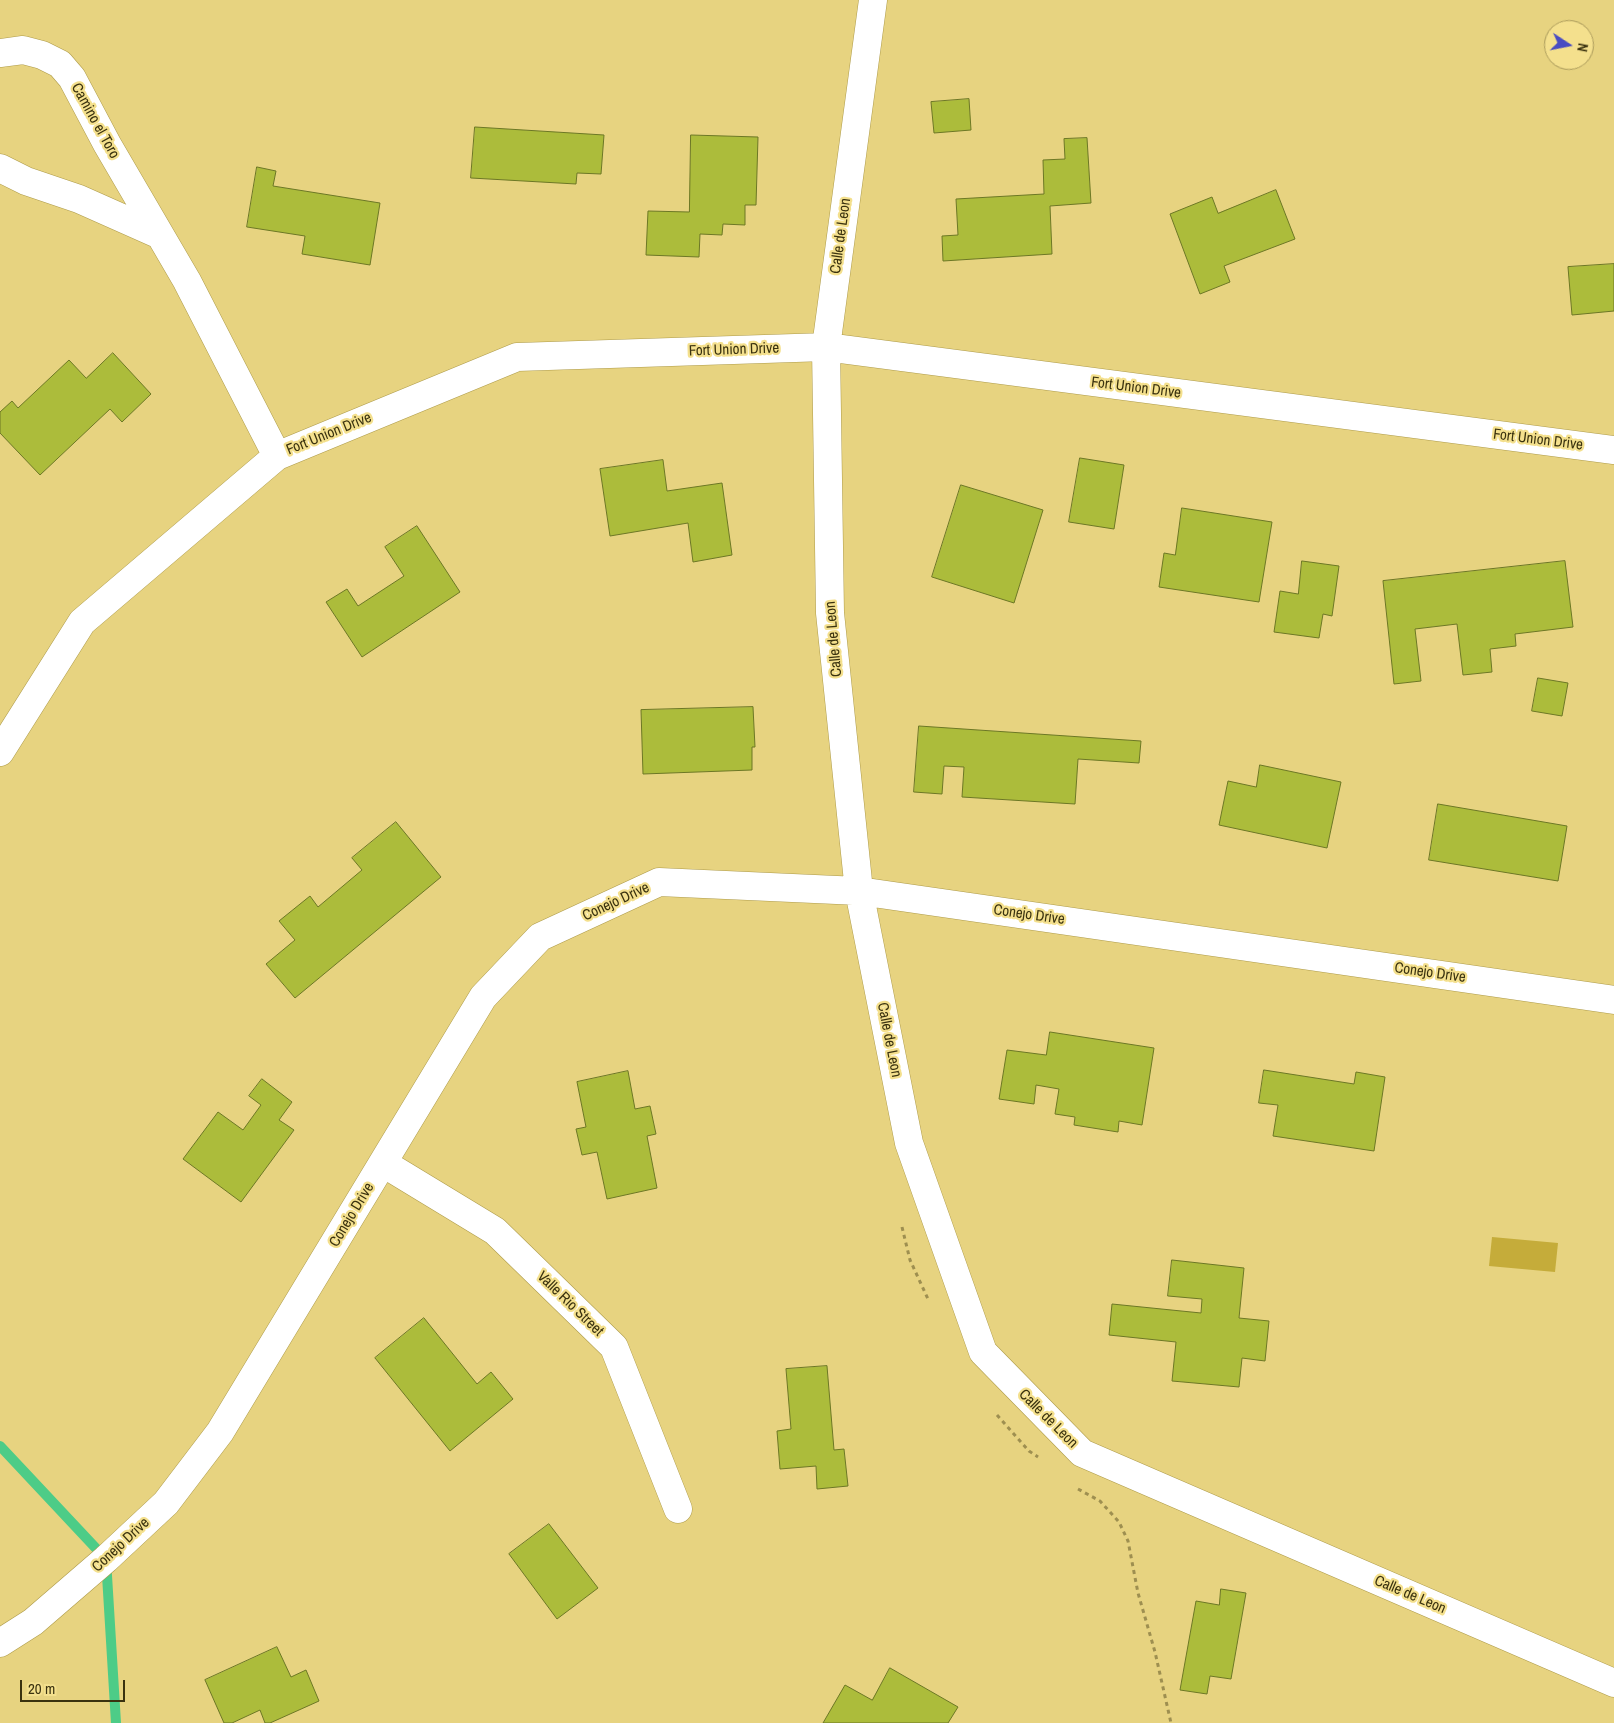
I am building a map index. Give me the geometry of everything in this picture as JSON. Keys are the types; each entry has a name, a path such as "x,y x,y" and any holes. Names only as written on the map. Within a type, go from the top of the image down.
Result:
{"street":[{"name":"Calle de Leon","path":"873,0 826,347 830,613 859,891 909,1143 982,1352 1082,1453 1614,1683"},
{"name":"Camino el Toro","path":"0,53 23,50 42,55 60,64 72,78 107,144 187,281 277,456"},
{"path":"0,168 26,181 79,199 160,235"},
{"name":"Fort Union Drive","path":"0,752 82,622 277,456 517,357 826,347 1614,450"},
{"name":"Conejo Drive","path":"0,1643 33,1622 106,1559 166,1503 220,1432 482,997 540,937 659,882 859,891 1614,1000"},
{"name":"Valle Rio Street","path":"383,1164 495,1231 614,1347 678,1509"}],"shaded area":[{"path":"1492,1237 1558,1243 1555,1272 1489,1266"}],"building":[{"path":"969,99 971,130 934,133 931,102"},
{"path":"475,127 604,135 601,174 577,173 576,184 471,178"},
{"path":"691,135 758,137 756,205 745,205 745,225 723,224 722,235 700,234 699,257 646,255 648,211 689,212"},
{"path":"1087,138 1091,203 1050,206 1052,254 943,261 942,236 958,235 956,199 1044,194 1043,160 1065,159 1064,139"},
{"path":"257,167 276,171 273,186 380,203 370,265 302,254 305,236 247,227"},
{"path":"1276,190 1295,239 1224,266 1230,282 1200,294 1170,214 1212,197 1218,213"},
{"path":"1614,264 1614,311 1572,315 1568,267"},
{"path":"113,353 151,394 122,422 110,409 40,475 0,433 0,412 12,401 18,408 69,360 86,378"},
{"path":"1080,458 1124,465 1114,529 1069,522"},
{"path":"663,460 667,491 722,483 732,555 693,562 688,523 610,536 600,469"},
{"path":"961,485 1043,510 1014,603 932,577"},
{"path":"1182,508 1272,522 1259,602 1159,587 1164,553 1175,555"},
{"path":"417,526 460,592 362,657 326,602 347,589 358,606 404,576 385,547"},
{"path":"1302,561 1339,566 1332,616 1323,614 1319,638 1274,632 1280,591 1298,594"},
{"path":"1565,561 1573,627 1515,634 1516,646 1490,649 1492,672 1463,675 1457,624 1415,629 1421,681 1394,684 1383,581"},
{"path":"1538,678 1568,683 1562,716 1532,711"},
{"path":"753,707 755,747 752,747 752,770 643,774 641,710"},
{"path":"919,726 1141,741 1139,763 1078,759 1075,804 962,797 964,767 944,766 942,794 914,792"},
{"path":"1260,765 1341,782 1327,848 1219,825 1228,781 1256,787"},
{"path":"1438,804 1567,826 1558,881 1429,860"},
{"path":"396,822 441,877 295,998 266,964 295,940 279,921 310,896 318,907 362,870 352,858"},
{"path":"1050,1032 1154,1048 1142,1125 1119,1121 1118,1132 1074,1125 1075,1117 1055,1114 1059,1089 1036,1085 1034,1104 999,1099 1007,1050 1046,1055"},
{"path":"1264,1070 1354,1084 1356,1072 1385,1077 1374,1151 1273,1136 1278,1105 1259,1103"},
{"path":"628,1071 635,1109 650,1106 656,1134 647,1136 657,1188 607,1199 597,1152 582,1155 576,1129 586,1127 577,1082"},
{"path":"262,1079 292,1102 279,1120 294,1130 241,1202 183,1159 218,1112 243,1130 261,1105 249,1096"},
{"path":"1172,1260 1244,1268 1239,1318 1269,1321 1265,1361 1242,1358 1239,1387 1172,1381 1176,1342 1109,1335 1112,1304 1201,1313 1202,1299 1168,1296"},
{"path":"424,1318 477,1384 491,1372 513,1399 450,1451 375,1358"},
{"path":"827,1366 834,1450 844,1449 848,1486 817,1489 816,1466 780,1469 777,1431 791,1429 786,1369"},
{"path":"549,1524 598,1588 557,1619 509,1554"},
{"path":"1221,1589 1246,1593 1231,1679 1210,1676 1207,1694 1180,1690 1196,1601 1219,1605"},
{"path":"277,1647 291,1677 306,1670 319,1701 270,1723 265,1723 260,1710 232,1723 224,1723 205,1680"},
{"path":"890,1668 958,1707 948,1723 823,1723 845,1685 872,1700"}],"waterway":[{"path":"0,1446 106,1559 116,1723"}]}
